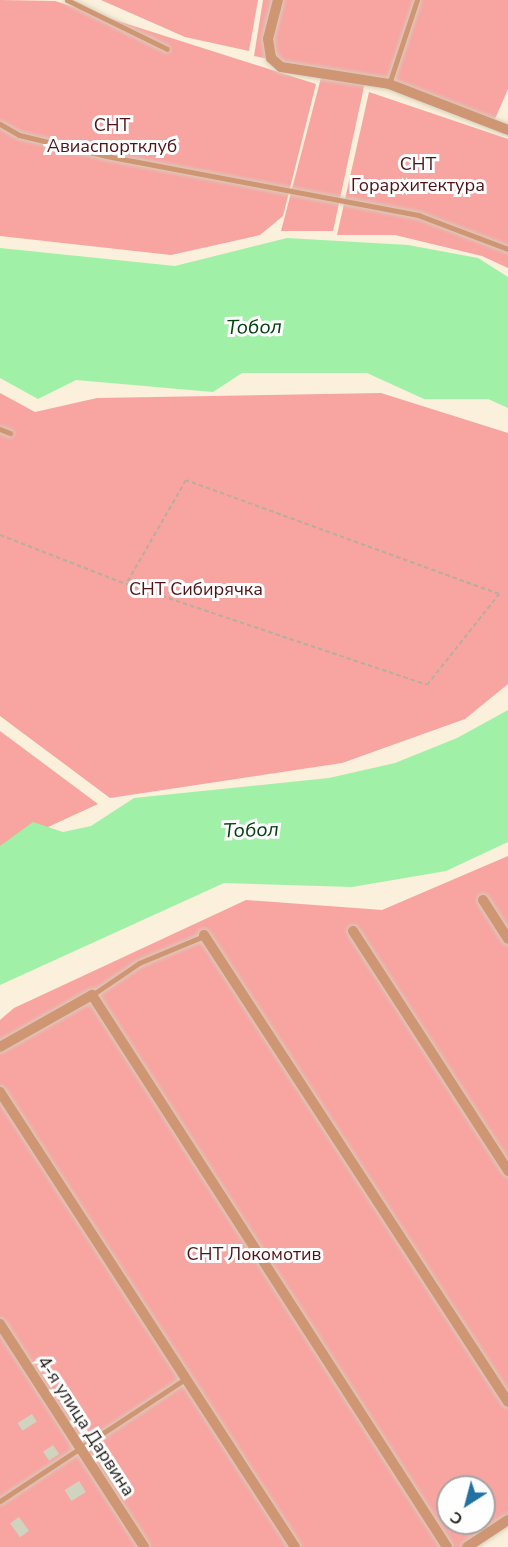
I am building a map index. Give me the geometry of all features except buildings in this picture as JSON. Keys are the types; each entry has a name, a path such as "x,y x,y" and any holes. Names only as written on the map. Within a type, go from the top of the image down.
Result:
{"street":[{"path":"278,0 268,39 270,58 281,67 389,84 507,127"},
{"path":"483,900 508,939"},
{"path":"353,931 508,1171"},
{"path":"204,935 508,1402"},
{"path":"0,1047 92,995 447,1547"},
{"path":"0,1092 295,1547"},
{"name":"4-я улица Дарвина","path":"0,1324 144,1547"},
{"path":"467,1547 508,1520"}],"lane":[{"path":"68,0 166,49"},
{"path":"389,84 417,0"},
{"path":"0,124 19,135 106,156 418,215 508,249"},
{"path":"0,429 10,433"},
{"path":"92,995 139,963 204,935"},
{"path":"0,1501 185,1379"}],"path":[{"path":"0,535 126,584 427,686 499,594 186,480 126,584"}],"green space":[{"name":"СНТ Авиаспортклуб","path":"0,0 55,1 316,84 283,216 260,235 171,255 0,236"},
{"path":"101,0 258,0 249,51 185,37"},
{"path":"263,0 508,0 508,89 495,119 366,77 333,231 281,231 323,70 254,56"},
{"name":"СНТ Горархитектура","path":"369,92 508,139 508,268 482,256 395,235 337,235"},
{"name":"СНТ Сибирячка","path":"0,393 35,412 97,398 381,393 508,433 508,684 465,719 342,763 110,798 0,716"},
{"path":"0,731 98,804 0,849"},
{"name":"СНТ Локомотив","path":"508,856 508,1525 496,1533 496,1475 436,1475 436,1535 492,1535 473,1547 0,1547 0,1020 14,1008 246,900 382,910"}],"water":[{"name":"Тобол","path":"287,238 408,245 478,258 508,277 508,408 488,399 424,399 367,373 242,373 213,392 76,380 38,399 0,378 0,248 175,266"},
{"name":"Тобол","path":"508,710 508,842 446,871 352,887 224,883 0,985 0,846 33,822 63,832 91,826 134,798 329,778 395,763 457,738"}]}
